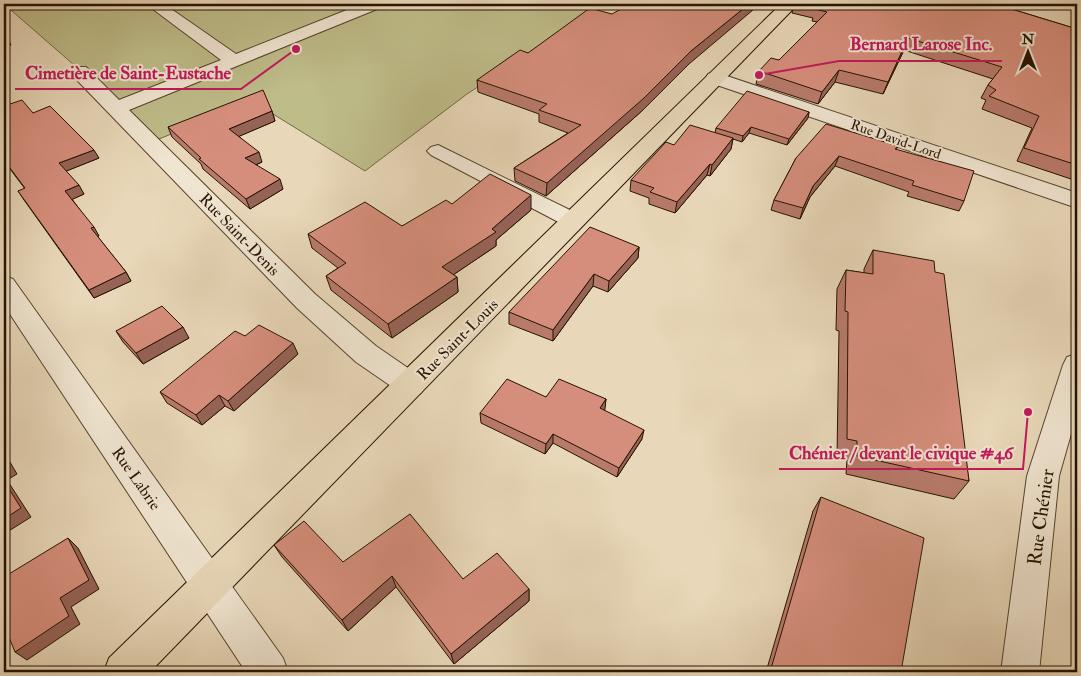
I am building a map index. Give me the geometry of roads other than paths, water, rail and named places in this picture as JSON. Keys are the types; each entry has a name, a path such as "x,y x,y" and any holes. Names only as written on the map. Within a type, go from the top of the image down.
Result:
{"main road":[{"name":"Rue Saint-Louis","path":"123,672 790,4"}],"street":[{"path":"154,4 234,61"},
{"path":"117,108 376,4"},
{"name":"Rue Saint-Denis","path":"79,71 306,301 366,354 411,385"},
{"name":"Rue David-Lord","path":"715,78 1077,201"},
{"path":"438,151 574,222"},
{"name":"Rue Labrie","path":"4,285 269,672"},
{"name":"Rue Chénier","path":"1020,672 1043,476 1077,365"}],"place":[{"name":"Cimetière de Saint-Eustache","path":"296,49"},
{"name":"Bernard Larose Inc.","path":"759,75"},
{"name":"Chénier / devant le civique #46","path":"1028,412"}]}
